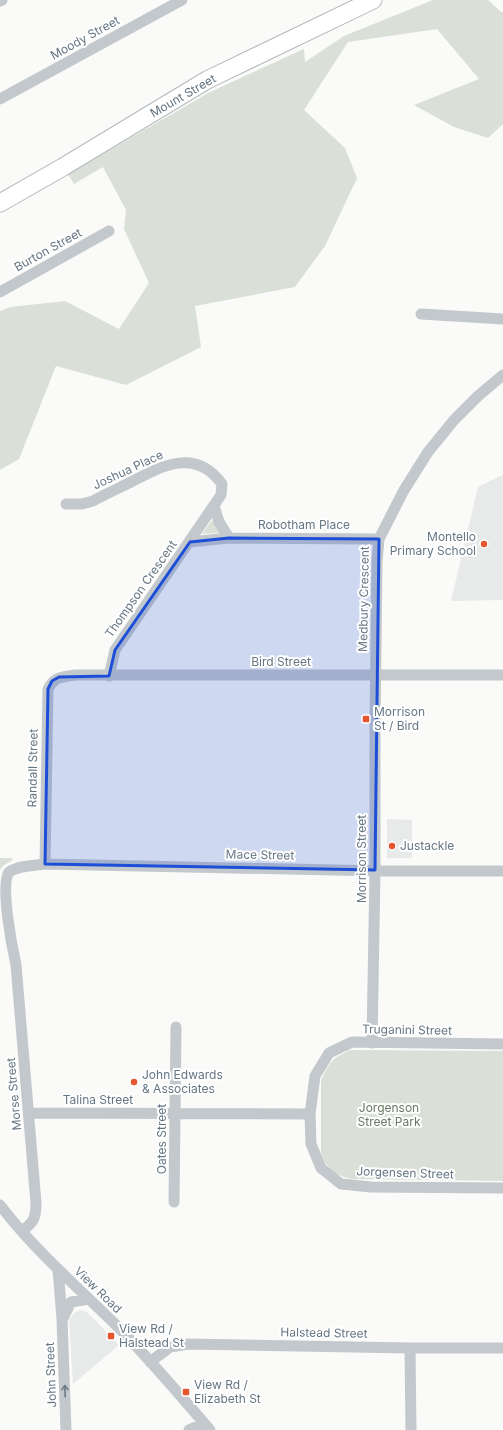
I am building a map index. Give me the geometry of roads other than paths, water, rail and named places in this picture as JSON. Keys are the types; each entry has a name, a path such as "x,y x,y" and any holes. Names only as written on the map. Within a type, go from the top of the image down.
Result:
{"highway":[{"name":"Mount Street","path":"0,203 63,167 207,80 372,0"}],"street":[{"name":"Moody Street","path":"0,99 182,0"},
{"name":"Burton Street","path":"0,292 109,231"},
{"path":"421,314 503,319"},
{"name":"Medbury Crescent","path":"376,675 377,562 379,539 404,490 428,452 454,420 478,396 503,375"},
{"name":"Joshua Place","path":"66,504 82,504 93,501 156,469 174,463 193,464 204,467 216,476 222,484 221,496 190,542"},
{"path":"214,506 219,522 229,538"},
{"name":"Robotham Place","path":"190,542 229,538 379,539"},
{"name":"Thompson Crescent","path":"109,676 115,650 145,604 190,542"},
{"name":"Bird Street","path":"60,677 76,675 503,675"},
{"name":"Morrison Street","path":"372,1043 376,675"},
{"name":"Randall Street","path":"45,864 48,689 52,681 60,677"},
{"name":"Mace Street","path":"16,868 45,864 503,871"},
{"name":"Morse Street","path":"16,868 7,873 3,882 2,900 3,924 16,965 36,1203 36,1216 22,1231"},
{"name":"Oates Street","path":"174,1202 176,1028"},
{"name":"Truganini Street","path":"310,1114 315,1076 329,1053 352,1042 503,1044"},
{"name":"Talina Street","path":"29,1113 310,1114"},
{"name":"Jorgensen Street","path":"310,1114 311,1144 321,1168 341,1184 371,1187 503,1188"},
{"name":"View Road","path":"0,1205 58,1269 90,1299 150,1362 207,1426"},
{"name":"John Street","path":"58,1269 62,1319 66,1430"},
{"path":"62,1319 71,1302 90,1299"},
{"name":"Halstead Street","path":"150,1362 170,1347 188,1344 221,1346 269,1345 503,1348"},
{"path":"410,1348 411,1430"},
{"path":"188,1430 207,1426"}],"place":[{"name":"Montello Primary School","path":"484,544"},
{"name":"Morrison St / Bird","path":"366,719"},
{"name":"Justackle","path":"392,846"},
{"name":"John Edwards & Associates","path":"134,1082"},
{"name":"View Rd / Halstead St","path":"111,1336"},
{"name":"View Rd / Elizabeth St","path":"186,1392"}],"park label":[{"name":"Jorgenson Street Park","path":"389,1115"}]}
